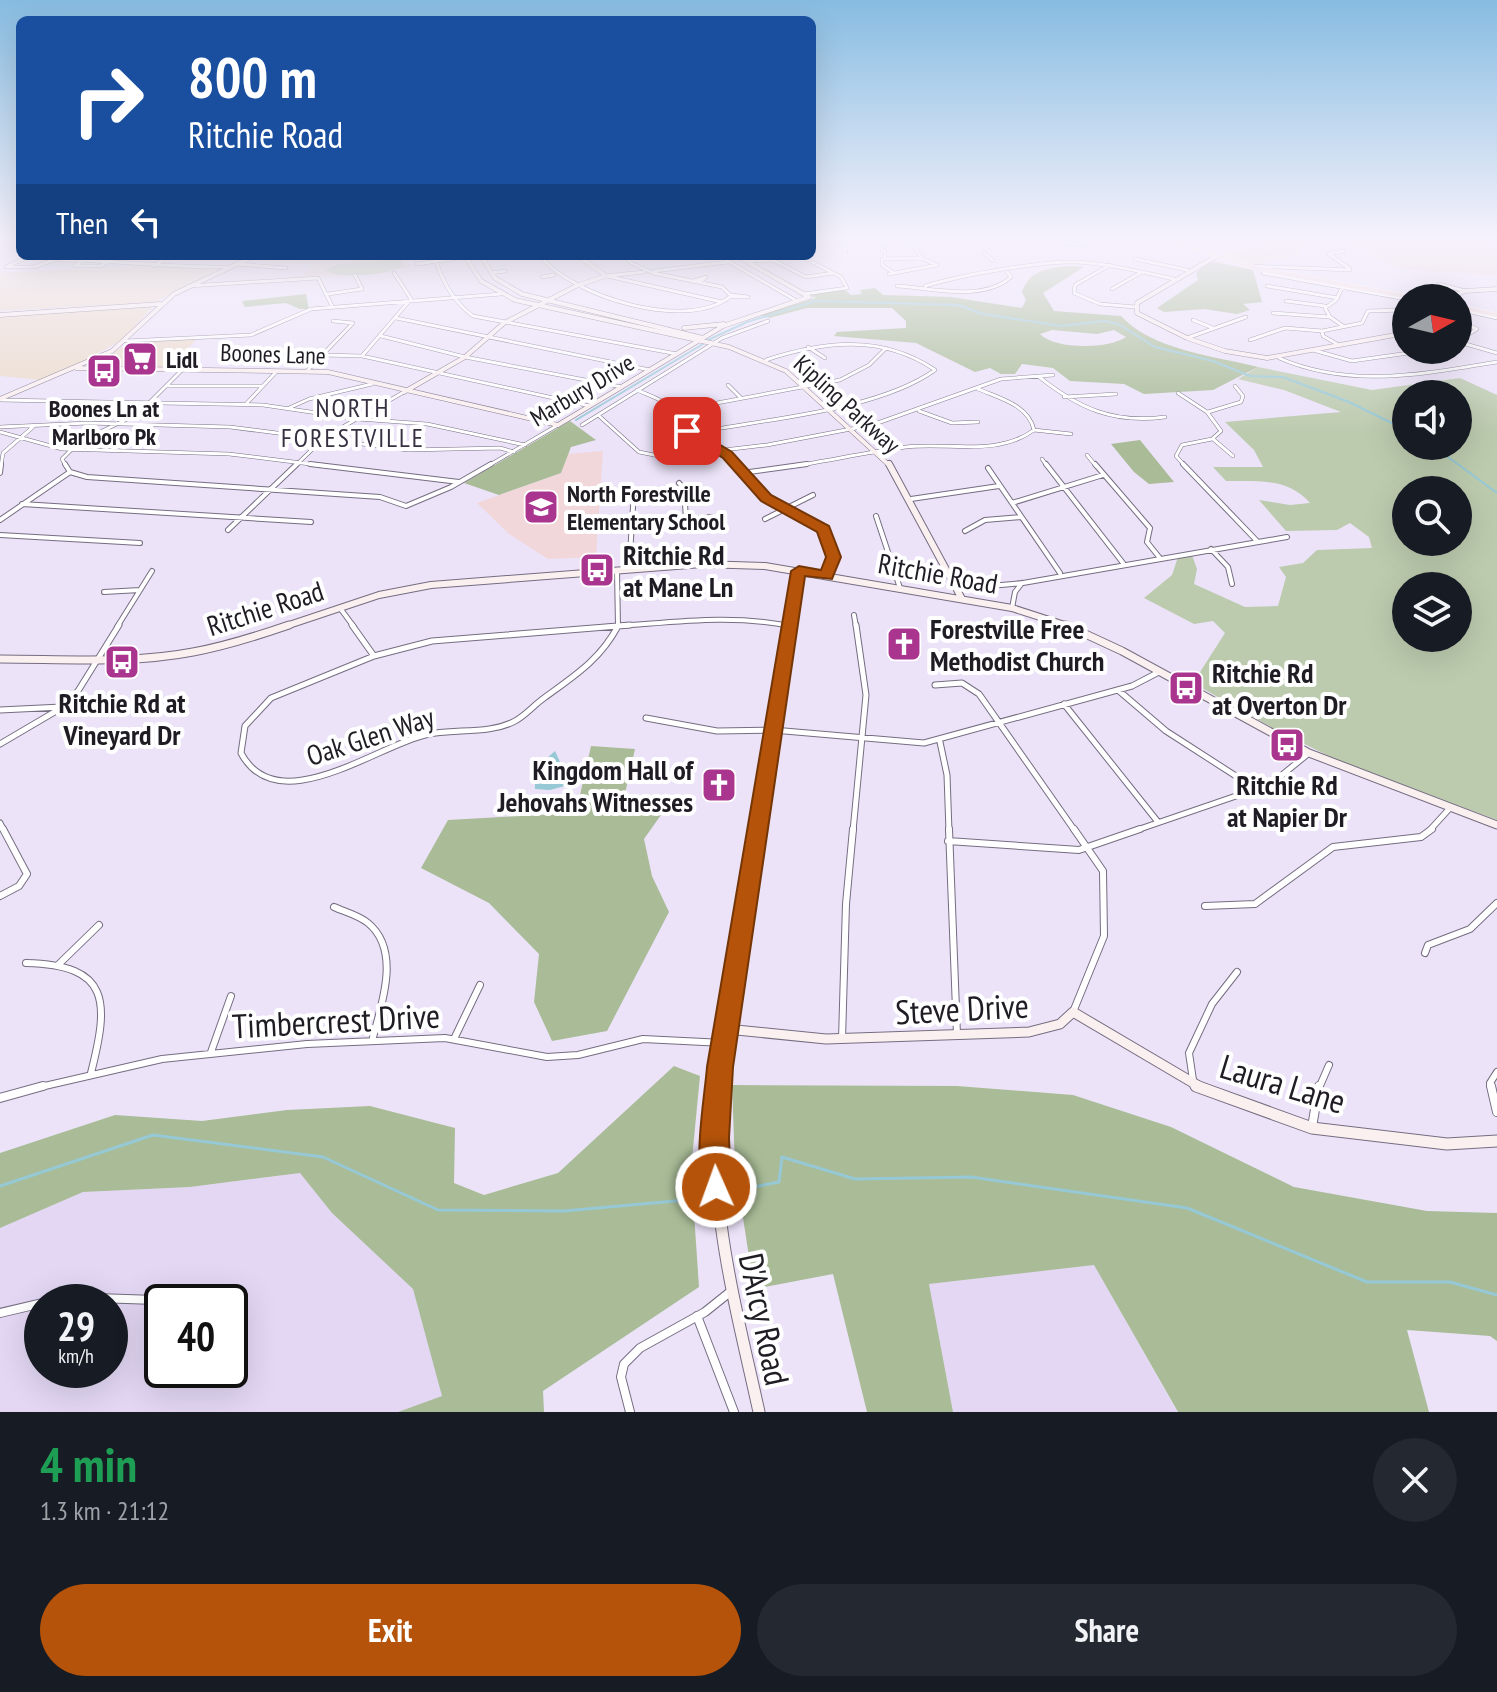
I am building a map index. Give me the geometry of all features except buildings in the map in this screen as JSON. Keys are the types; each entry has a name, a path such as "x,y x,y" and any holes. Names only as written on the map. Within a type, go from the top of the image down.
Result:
{"main road":[{"path":"1472,311 1497,317"}],"street":[{"path":"0,400 76,368 126,341 165,302"},
{"path":"331,302 332,306"},
{"path":"126,341 251,335 270,329 292,314 332,306 410,302"},
{"path":"362,356 410,302"},
{"path":"457,302 469,314 504,323 677,354"},
{"name":"Kipling Parkway","path":"522,302 701,339"},
{"name":"Kipling Parkway","path":"545,302 664,327 766,360 806,387 878,453 911,499 962,599"},
{"path":"228,530 324,439 465,357 504,323 545,302"},
{"path":"633,302 682,311 706,310 723,303"},
{"path":"717,302 723,303"},
{"path":"778,308 786,302"},
{"name":"Marbury Drive","path":"70,472 87,477 380,497 406,506 460,483 730,323 795,302"},
{"path":"1094,302 1135,307 1142,302"},
{"path":"1293,302 1325,306 1332,302"},
{"path":"0,314 162,304"},
{"path":"1325,306 1330,317"},
{"path":"1135,307 1137,313 1162,328 1225,351 1279,358 1296,365 1368,378 1497,362"},
{"path":"1250,340 1287,328 1322,331 1364,322 1372,309 1392,310"},
{"path":"1273,313 1330,317 1343,326"},
{"path":"1187,338 1246,317"},
{"path":"396,318 485,339 650,370"},
{"path":"1193,320 1213,328"},
{"path":"307,371 353,323 333,321"},
{"name":"Marbury Drive","path":"582,425 713,344 768,321"},
{"path":"664,327 730,323"},
{"path":"1322,331 1323,336 1337,344"},
{"path":"667,334 680,340 685,349"},
{"path":"1279,358 1310,349 1392,335"},
{"path":"381,336 465,357 622,387"},
{"path":"689,434 876,396 934,372 904,352 839,344 807,347 766,360"},
{"path":"1472,345 1497,353"},
{"path":"807,347 825,358"},
{"path":"678,410 847,378 869,365 886,348"},
{"path":"1310,349 1349,361 1392,355"},
{"path":"323,355 362,356 590,406"},
{"name":"Boones Lane","path":"76,368 328,372 404,392 558,425"},
{"path":"62,457 70,450 124,424 182,370"},
{"path":"246,404 277,371"},
{"path":"598,415 645,455 664,457 722,451 852,429 919,411 1007,378 1053,375"},
{"path":"1037,376 1082,409 1138,420 1165,417"},
{"path":"288,408 312,397 355,391 372,384"},
{"path":"728,385 742,399"},
{"path":"166,386 262,386"},
{"path":"1207,412 1239,405 1243,396 1235,386"},
{"path":"977,388 1025,412 1033,421 1034,430"},
{"path":"637,390 662,399 678,410 689,434 722,451 762,495 817,524 826,534 833,557 827,575"},
{"path":"309,391 312,397"},
{"path":"1178,393 1207,412 1221,428 1212,439 1182,445 1176,456 1258,542"},
{"path":"1063,397 1116,394"},
{"path":"0,400 246,404 358,419 427,424 525,445"},
{"path":"919,411 952,423 978,422"},
{"path":"0,429 124,424 247,428 401,450 502,448 514,452"},
{"path":"0,473 3,453 34,427"},
{"path":"0,429 70,450 211,453 460,483"},
{"path":"742,473 913,446 971,446 1012,441 1034,430 1071,434"},
{"path":"1212,439 1233,456"},
{"path":"0,520 70,472 53,446"},
{"path":"638,459 645,455"},
{"path":"1087,455 1150,528 1147,542 1159,557"},
{"path":"1042,459 1123,563"},
{"path":"988,468 1060,574"},
{"path":"1012,503 1030,500 1062,485 1104,475"},
{"path":"679,483 684,489 686,519"},
{"path":"911,499 1000,486"},
{"path":"629,570 634,491"},
{"path":"765,519 813,495"},
{"path":"22,504 311,522"},
{"path":"876,516 900,588"},
{"path":"632,523 713,517"},
{"path":"965,531 985,520 1022,517"},
{"path":"1,535 140,543"},
{"path":"968,588 1023,583 1123,563 1287,537"},
{"path":"1210,549 1228,567 1232,584"},
{"name":"Ritchie Road","path":"0,659 99,659 202,651 339,607 431,585 723,563 799,571 1012,608 1065,624 1309,753 1497,825"},
{"path":"0,744 63,707 83,685 152,571"},
{"path":"617,571 618,626"},
{"name":"D'Arcy Road","path":"759,1412 721,1238 715,1170 717,1101 799,571"},
{"path":"1012,608 1015,592 1023,583"},
{"path":"104,592 141,590"},
{"path":"339,607 374,656"},
{"path":"842,1039 846,904 866,688 854,615"},
{"name":"Oak Glen Way","path":"618,626 586,672 510,723 418,737 339,771 310,779 271,777 246,763 239,751 240,736 249,719 263,704 298,685 374,656 449,638 618,626 735,618 790,626"},
{"path":"646,718 717,731 773,730 913,744 940,742 1117,690 1145,681 1160,672"},
{"path":"935,685 958,682 969,686 1001,722 1103,871 1105,929 1098,957 1073,1012"},
{"path":"1117,690 1166,731 1256,789"},
{"path":"1064,704 1158,822"},
{"path":"0,710 63,707"},
{"path":"940,742 947,775 957,1035"},
{"path":"948,841 1055,851 1088,847 1256,789 1283,777 1309,753"},
{"path":"1205,906 1249,905 1261,900 1333,847 1421,837 1437,825 1450,808"},
{"path":"0,823 26,869 24,881 0,896"},
{"path":"1425,953 1434,942 1470,929 1497,903"},
{"path":"334,907 369,925 383,948 385,977 372,1041"},
{"path":"59,964 99,925"},
{"path":"26,963 59,964 89,979 101,998 104,1023 91,1073"},
{"path":"1193,1085 1189,1053 1212,1004 1237,972"},
{"path":"454,1039 480,985"},
{"path":"211,1052 231,996"},
{"name":"Steve Drive","path":"726,1029 842,1039 957,1035 1047,1030 1073,1012"},
{"name":"Laura Lane","path":"1073,1012 1193,1085 1312,1128 1447,1144 1497,1141"},
{"name":"Timbercrest Drive","path":"0,1098 91,1073 211,1052 454,1039 547,1057 578,1055 657,1038 724,1043"},
{"path":"1312,1128 1321,1077 1329,1065"},
{"path":"1497,1072 1490,1083 1497,1112"},
{"path":"630,1412 621,1377 624,1364 640,1348 697,1316 731,1291"},
{"path":"0,1313 68,1297 144,1300"},
{"path":"697,1316 734,1412"}],"shaded area":[{"path":"0,302 156,302 156,302 0,311"},
{"path":"153,307 122,340 78,364 40,380 0,376 0,316"},
{"path":"197,339 168,368 88,366 132,342"},
{"name":"North Forestville Elementary School","path":"603,451 596,557 548,559 509,534 477,503 561,473 568,454"},
{"path":"300,1173 332,1213 413,1289 443,1396 398,1412 0,1412 0,1228 83,1192 190,1187"},
{"path":"1094,1265 1177,1412 953,1412 929,1284"}],"green space":[{"path":"242,302 308,302 309,309 286,303 245,307"},
{"path":"803,302 983,302 1022,308 1025,302 1048,302 1054,311 1121,316 1134,328 1167,344 1258,367 1213,390 1144,394 1124,384 1070,381 1053,368 1022,364 1015,374 1001,374 990,368 975,372 916,343 834,336 837,332 906,328 906,321 892,308 807,308 769,318 761,315","holes":["1052,330 1097,334 1114,330 1126,337 1095,346 1057,343 1040,334"]},
{"path":"1166,302 1262,302 1243,304 1250,310 1237,314 1204,309 1164,312 1157,308"},
{"path":"1258,367 1372,390 1392,387 1392,460 1472,460 1472,384 1497,395 1497,820 1341,762 1193,683 1225,633 1213,621 1194,624 1144,598 1172,575 1178,557 1192,555 1197,569 1194,584 1245,607 1278,606 1286,577 1279,567 1303,563 1317,550 1372,548 1369,537 1350,523 1337,530 1286,531 1259,500 1290,505 1310,503 1301,495 1272,483 1226,481 1213,467 1263,467 1254,450 1225,422 1341,412 1284,390 1238,379"},
{"path":"570,421 596,440 571,447 561,473 499,495 464,483"},
{"path":"1140,440 1174,482 1149,484 1134,472 1111,444"},
{"path":"591,746 635,749 624,798 668,805 644,839 652,876 669,912 607,1031 552,1041 534,1002 539,954 489,903 421,868 448,820 576,813"},
{"path":"674,1066 700,1076 691,1169 699,1287 543,1391 544,1412 398,1412 442,1396 413,1289 332,1213 300,1173 190,1187 83,1192 0,1228 0,1153 115,1115 202,1121 287,1110 370,1106 455,1128 454,1183 484,1195 558,1173"},
{"path":"732,1085 957,1086 1073,1095 1171,1127 1294,1187 1427,1211 1497,1213 1497,1341 1490,1336 1407,1330 1429,1412 1178,1412 1094,1265 929,1284 953,1412 867,1412 833,1274 754,1289 735,1166"}],"water":[{"path":"555,751 564,771 565,786 550,790 535,789 535,769"}],"waterway":[{"path":"708,340 747,322 813,302"},
{"path":"848,302 958,305 983,314 1061,326 1105,321 1118,324 1155,347 1213,361 1250,376 1283,377 1349,402 1392,423"},
{"path":"576,420 703,344"},
{"path":"1452,460 1497,493"},
{"path":"0,1186 153,1135 323,1157 438,1210 564,1211 697,1199"},
{"path":"733,1191 779,1182 782,1157 855,1179 971,1177 1187,1208 1367,1282 1450,1282 1497,1295"}],"place":[{"name":"Lidl","path":"140,359"},
{"name":"Boones Ln at Marlboro Pk","path":"104,371"},
{"name":"North Forestville Elementary School","path":"541,507"},
{"name":"Ritchie Rd at Mane Ln","path":"597,570"},
{"name":"Forestville Free Methodist Church","path":"904,644"},
{"name":"Ritchie Rd at Vineyard Dr","path":"122,662"},
{"name":"Ritchie Rd at Overton Dr","path":"1186,688"},
{"name":"Ritchie Rd at Napier Dr","path":"1287,745"},
{"name":"Kingdom Hall of Jehovahs Witnesses","path":"719,785"}],"district":[{"name":"NORTH FORESTVILLE","path":"353,422"}],"route":[{"path":"687,431 728,455 766,498 823,529 833,557 827,575 799,571 720,1067 715,1138 716,1187"}]}
